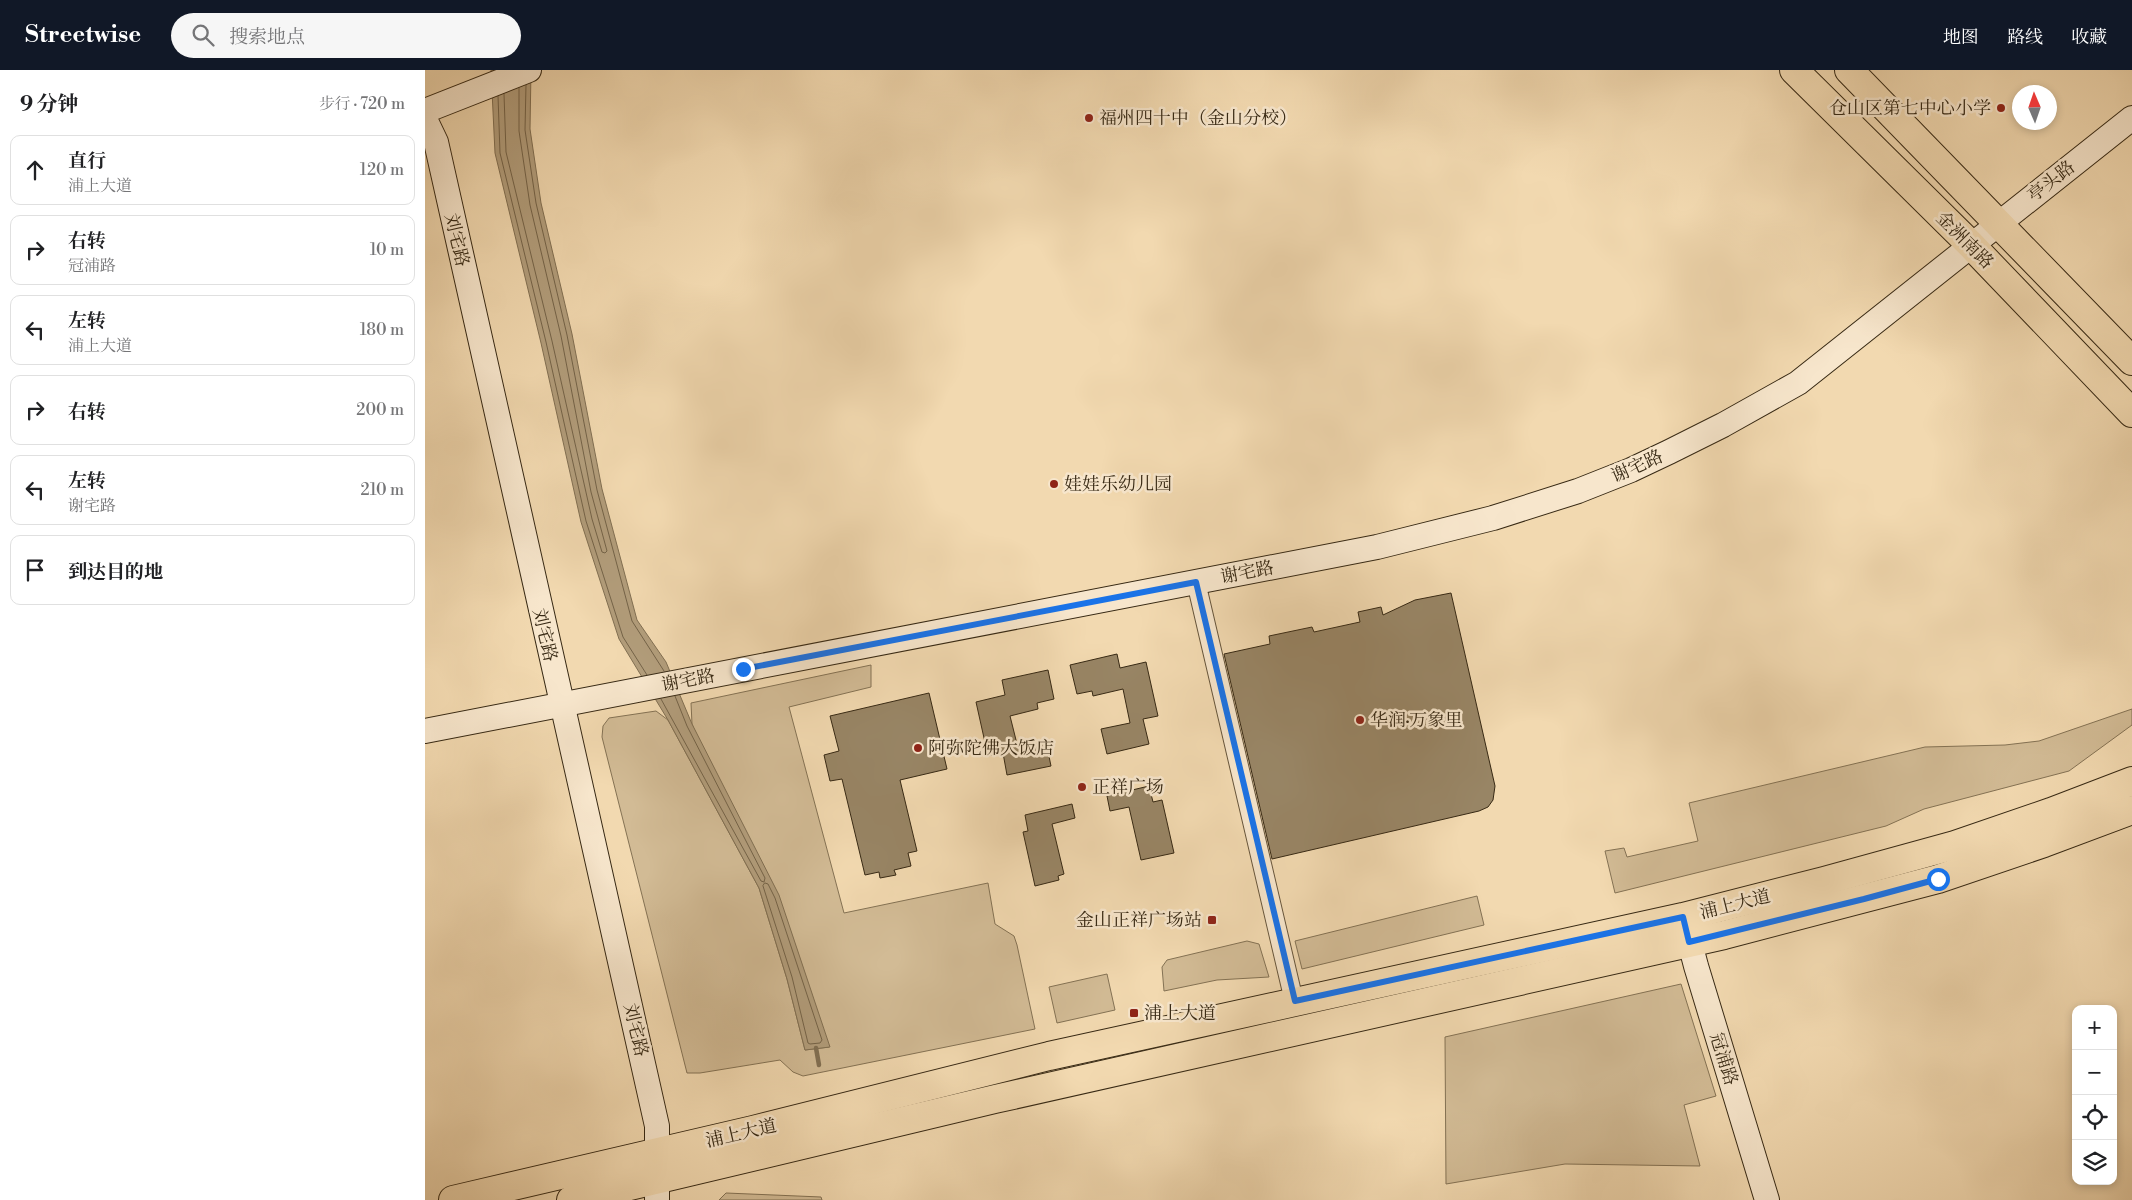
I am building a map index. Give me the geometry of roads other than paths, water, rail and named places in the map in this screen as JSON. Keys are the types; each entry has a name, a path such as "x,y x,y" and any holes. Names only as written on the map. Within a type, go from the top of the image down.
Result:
{"main road":[{"name":"金洲南路","path":"1794,70 1970,244 2132,413"},
{"name":"金洲南路","path":"1849,70 2132,361"},
{"name":"浦上大道","path":"571,1200 657,1190 1005,1096 1686,930 1824,881 1965,842 2132,781"},
{"name":"浦上大道","path":"453,1200 1049,1056 1295,1001 1900,890 2027,849 2132,810"}],"street":[{"path":"425,111 529,70"},
{"name":"亭头路","path":"1970,244 2132,118"},
{"name":"刘宅路","path":"425,120 436,142 657,1126 657,1190"},
{"name":"谢宅路","path":"425,731 1377,547 1493,518 1578,491 1631,470 1723,425 1797,383 1970,244"},
{"path":"1196,582 1295,1001"},
{"name":"冠浦路","path":"1686,930 1767,1200"}],"water":[{"path":"491,70 531,70 530,129 541,203 572,334 602,489 637,620 666,662 692,724 779,895 830,1047 805,1050 787,979 759,888 668,720 619,639 581,522 541,343 495,153"}],"waterway":[{"path":"816,1048 819,1065"}],"place":[{"name":"仓山区第七中心小学","path":"2001,108"},
{"name":"福州四十中（金山分校）","path":"1089,118"},
{"name":"娃娃乐幼儿园","path":"1054,484"},
{"name":"华润·万象里","path":"1360,720"},
{"name":"阿弥陀佛大饭店","path":"918,748"},
{"name":"正祥广场","path":"1082,787"},
{"name":"金山正祥广场站","path":"1212,920"},
{"name":"浦上大道","path":"1134,1013"}]}
